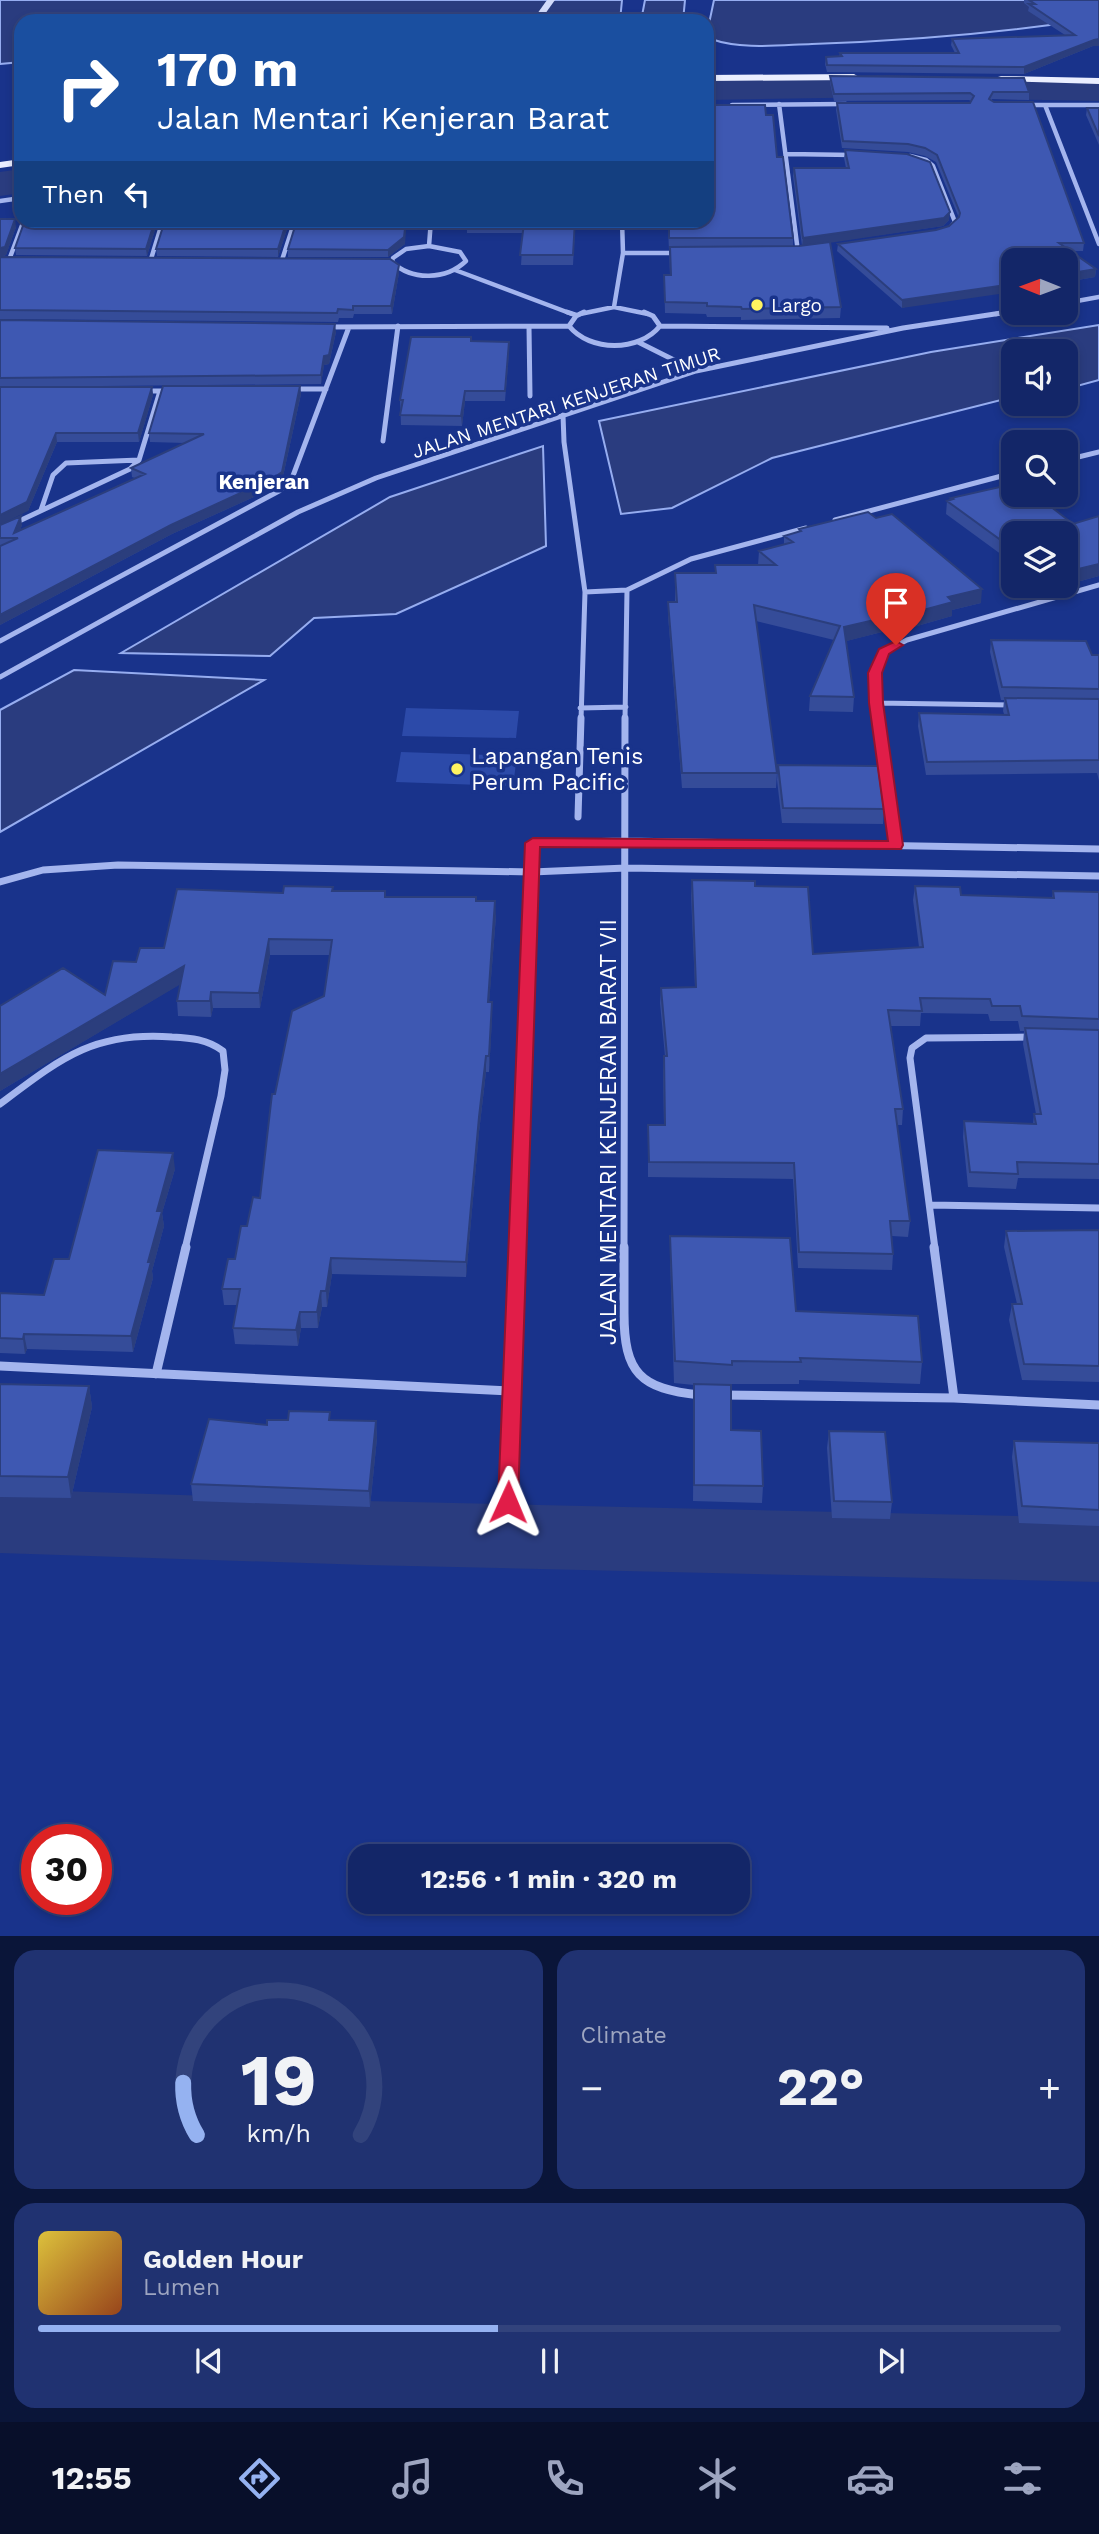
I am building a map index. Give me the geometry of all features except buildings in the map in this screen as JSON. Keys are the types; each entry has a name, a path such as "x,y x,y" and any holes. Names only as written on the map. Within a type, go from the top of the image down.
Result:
{"main road":[{"path":"714,78 860,77"},
{"path":"986,79 1099,81"}],"street":[{"path":"539,14 551,0"},
{"path":"779,104 798,252"},
{"path":"719,106 847,104"},
{"path":"1019,105 1099,105"},
{"path":"1045,105 1099,244"},
{"path":"787,154 856,155"},
{"path":"898,155 919,158 933,166 955,222 945,230"},
{"path":"9,260 21,228"},
{"path":"151,259 161,228"},
{"path":"282,260 292,228"},
{"path":"429,246 430,228"},
{"path":"614,307 623,253 622,228"},
{"path":"379,262 393,262 402,271 422,275 455,270 462,266 465,257 452,249 429,246 398,253 393,262"},
{"path":"785,252 810,251"},
{"path":"623,253 690,253"},
{"path":"138,259 164,259"},
{"path":"0,260 22,260"},
{"path":"269,260 296,261"},
{"path":"455,270 576,315 599,308 614,307 641,311 658,320 660,326"},
{"path":"1078,301 1099,298"},
{"name":"JALAN MENTARI KENJERAN TIMUR","path":"0,677 298,512 376,478 696,371 903,328 1001,313"},
{"path":"569,326 576,315"},
{"path":"383,441 398,326"},
{"path":"569,326 572,333 593,342 623,345 650,338 660,326"},
{"path":"321,327 569,326"},
{"path":"660,326 903,328"},
{"path":"0,641 279,491 291,481 349,327"},
{"path":"529,327 530,396"},
{"path":"638,342 696,371"},
{"path":"285,389 326,389"},
{"path":"134,391 174,391"},
{"path":"0,530 121,475 139,460 160,391"},
{"path":"563,415 564,442 585,592 578,817"},
{"path":"1078,457 1099,452"},
{"path":"41,510 53,475 66,463 139,460"},
{"path":"825,523 1001,476"},
{"path":"585,592 627,590 650,575 683,561 812,526"},
{"path":"896,845 876,703 875,673 884,652 896,645 1085,588 1099,587"},
{"name":"JALAN MENTARI KENJERAN BARAT VII","path":"627,590 624,1342 630,1363 648,1381 669,1391 696,1395 954,1398 1099,1405"},
{"path":"876,703 1015,705"},
{"path":"580,708 626,707"},
{"path":"508,1502 510,1391 533,843 624,841 1099,849"},
{"path":"0,882 19,874 60,867 118,865 532,872 626,868 1099,876"},
{"path":"0,1104 29,1082 88,1047 113,1038 142,1035 190,1038 211,1041 223,1051 225,1070 221,1096 156,1374"},
{"path":"954,1398 910,1058 912,1048 926,1038 949,1036 1044,1038"},
{"path":"930,1205 1099,1208"},
{"path":"0,1366 510,1391"}],"shaded area":[{"path":"0,0 622,0 621,14 14,14 14,63 0,64"},
{"path":"645,0 685,0 684,14 642,14"},
{"path":"714,0 1099,0 1099,18 992,32 774,46 735,45 714,40 714,14 711,14"},
{"path":"1099,325 1099,380 1078,386 1078,339 1012,339"},
{"path":"1001,341 1001,400 772,458 672,508 621,514 599,421 931,352"},
{"path":"543,446 546,546 396,614 314,618 270,656 121,653 390,497"},
{"path":"74,670 264,680 0,832 0,710"},
{"path":"406,708 519,711 516,738 402,736"},
{"name":"Lapangan Tenis Perum Pacific","path":"401,752 517,756 513,786 396,782"}],"waterway":[{"path":"714,89 889,86 1099,90"},
{"path":"0,184 14,182"},
{"path":"0,1521 366,1533 1099,1550"}],"place":[{"name":"Largo","path":"757,305"},
{"name":"Lapangan Tenis Perum Pacific","path":"457,769"}],"district":[{"name":"Kenjeran","path":"264,482"}],"route":[{"path":"508,1502 510,1391 533,843 624,841 896,845 876,703 875,673 884,652 896,645"}]}
